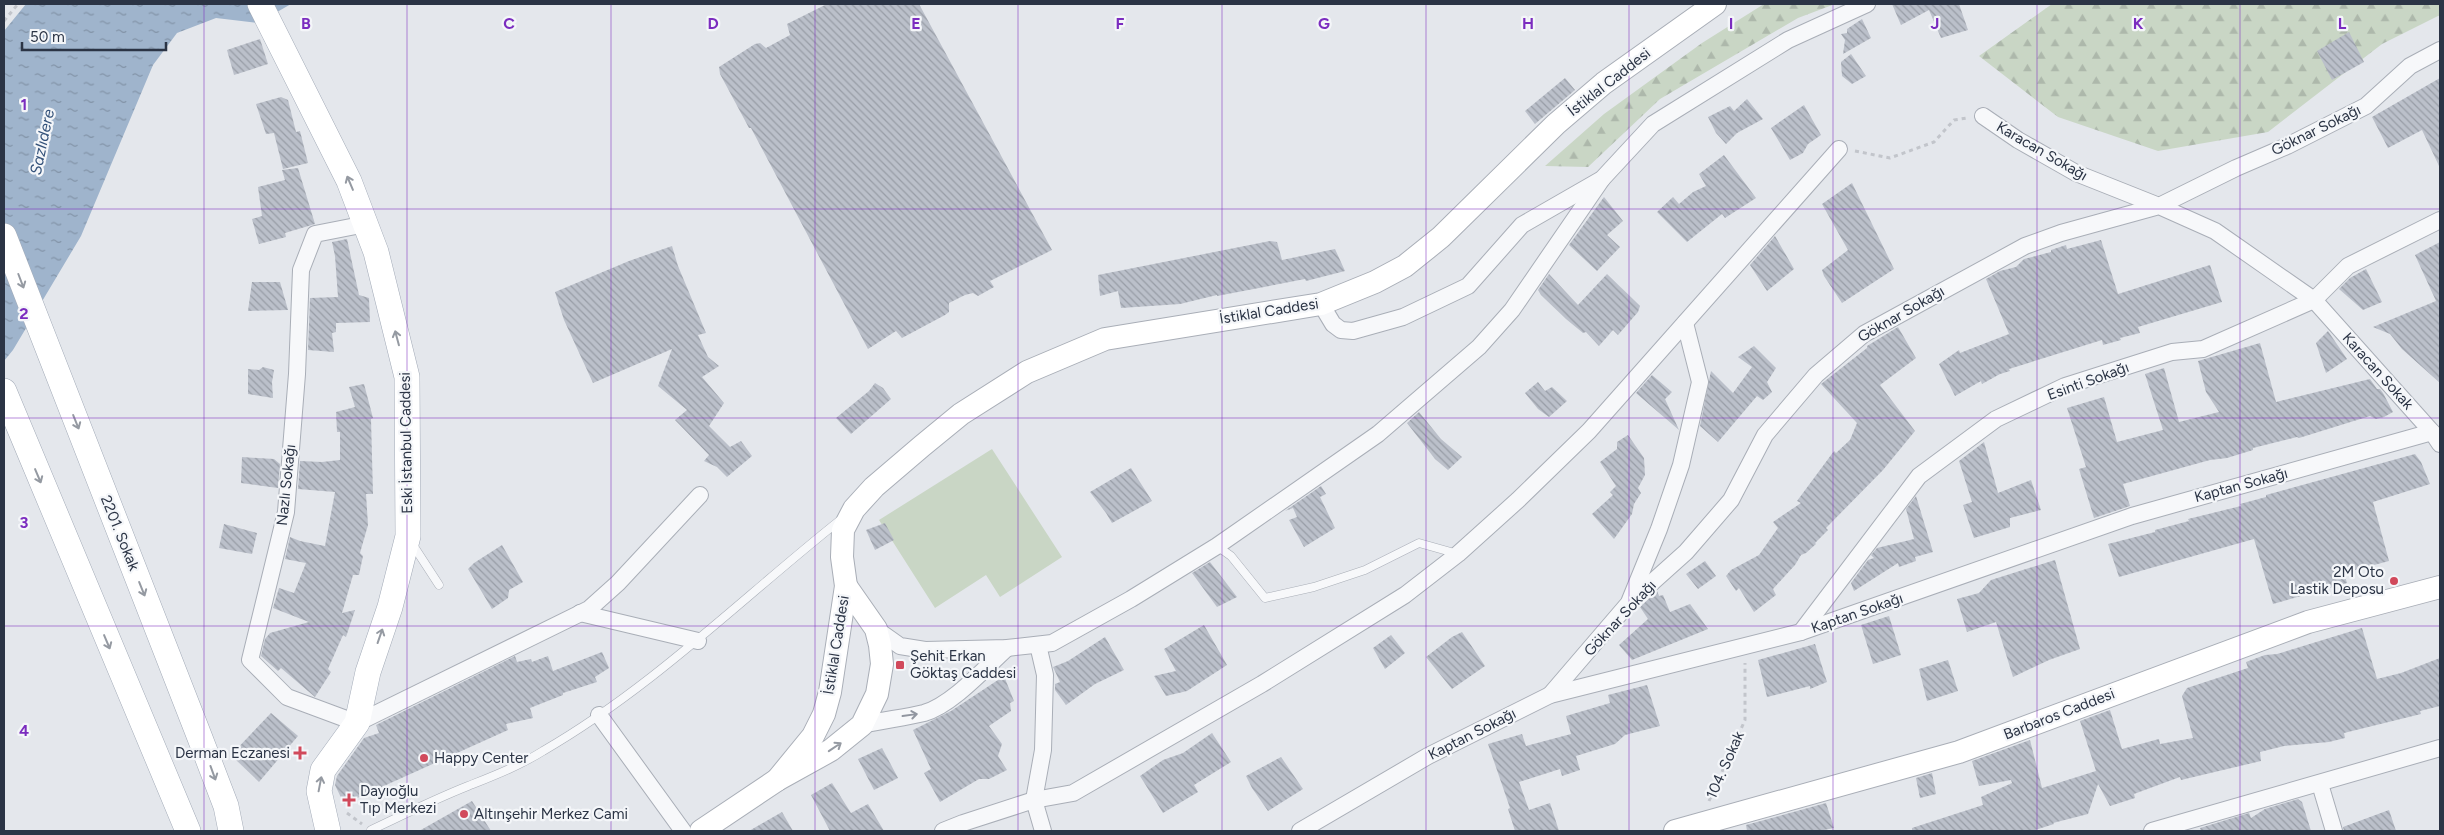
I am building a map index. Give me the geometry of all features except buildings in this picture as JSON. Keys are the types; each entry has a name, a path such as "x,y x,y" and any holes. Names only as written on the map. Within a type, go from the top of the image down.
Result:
{"main road":[{"name":"İstiklal Caddesi","path":"777,780 813,736 827,703 836,666 838,634 846,586 842,558 843,530 854,509 874,487 961,414 1027,372 1105,339 1321,304 1376,282 1405,266 1441,237 1556,124 1604,82 1715,4"},
{"name":"Eski İstanbul Caddesi","path":"261,5 349,181 366,224 376,252 407,377 408,536 390,607 368,672 357,723 323,770 319,791 328,831"},
{"name":"2201. Sokak","path":"4,236 200,738 226,806 232,831"},
{"path":"4,391 188,831"},
{"name":"İstiklal Caddesi","path":"701,831 777,780 831,750 862,725 877,694 882,664 876,629 846,586"},
{"name":"Barbaros Caddesi","path":"1675,831 1959,752 2308,622 2440,588"},
{"path":"838,634 845,626 856,622 876,629"},
{"path":"827,703 829,712 836,722 848,726 862,725"}],"street":[{"path":"876,629 900,646 925,650 1007,648 1052,643 1072,633 1217,546 1378,434 1435,387 1478,347 1512,310 1602,179 1653,124 1788,40 1867,4"},
{"name":"Göknar Sokağı","path":"1550,695 1628,604 1686,552 1706,530 1731,500 1764,435 1816,375 1864,334 2025,246 2061,233 2159,206 2236,168 2287,146 2366,106 2410,66 2440,50"},
{"name":"Karacan Sokağı","path":"1983,116 2018,140 2076,173 2159,206"},
{"path":"943,831 1034,800 1073,793 1254,689 1406,595 1458,554 1518,500 1589,431 1840,149"},
{"path":"1321,304 1333,324 1341,330 1353,331 1403,318 1468,286 1522,225 1602,179"},
{"path":"2159,206 2215,231 2314,300"},
{"name":"Esinti Sokağı","path":"1802,632 1918,476 1996,419 2065,386 2172,352 2203,349 2314,300 2348,266 2440,220"},
{"name":"Nazlı Sokağı","path":"357,723 287,697 250,660 286,512 297,374 301,270 316,234 366,224"},
{"name":"Karacan Sokak","path":"2314,300 2436,438"},
{"path":"1628,604 1659,529 1681,465 1700,382 1685,323"},
{"name":"Kaptan Sokağı","path":"1300,831 1428,756 1550,695 1802,632 2132,516 2436,438"},
{"path":"357,723 589,609 618,583 700,495"},
{"path":"580,613 698,641"},
{"path":"1038,644 1045,675 1044,740 1034,800 1043,831"},
{"path":"862,725 924,712 939,706 962,689 1007,648"},
{"path":"599,715 683,831"},
{"path":"2152,831 2171,828 2440,748"},
{"path":"2320,784 2334,831"}],"lane":[{"path":"371,830 468,786 491,778 543,752 599,715 673,662 797,555 854,509"},
{"path":"408,536 439,585"},
{"path":"1217,546 1231,556 1265,598 1314,587 1365,570 1419,543 1458,554"}],"path":[{"path":"4,22 18,4"},
{"path":"1840,149 1890,158 1934,142 1954,120 1983,116"},
{"name":"104. Sokak","path":"1699,823 1745,720 1744,647"},
{"path":"344,812 371,830"}],"green space":[{"path":"1764,4 1835,4 1798,18 1660,99 1588,167 1545,166 1604,114 1702,43"},
{"path":"2052,4 2440,4 2440,15 2382,44 2268,132 2158,151 2058,117 1979,56"},
{"path":"992,449 1062,557 1000,597 986,575 935,608 879,520"}],"water":[{"name":"Sazlıdere","path":"26,4 291,4 258,23 216,18 177,33 153,65 81,236 13,350 4,361 4,31"}],"place":[{"name":"2M Oto Lastik Deposu","path":"2394,581"},
{"name":"Şehit Erkan Göktaş Caddesi","path":"900,665"},
{"name":"Derman Eczanesi","path":"300,753"},
{"name":"Happy Center","path":"424,758"},
{"name":"Dayıoğlu Tıp Merkezi","path":"349,800"},
{"name":"Altınşehir Merkez Cami","path":"464,814"}]}
